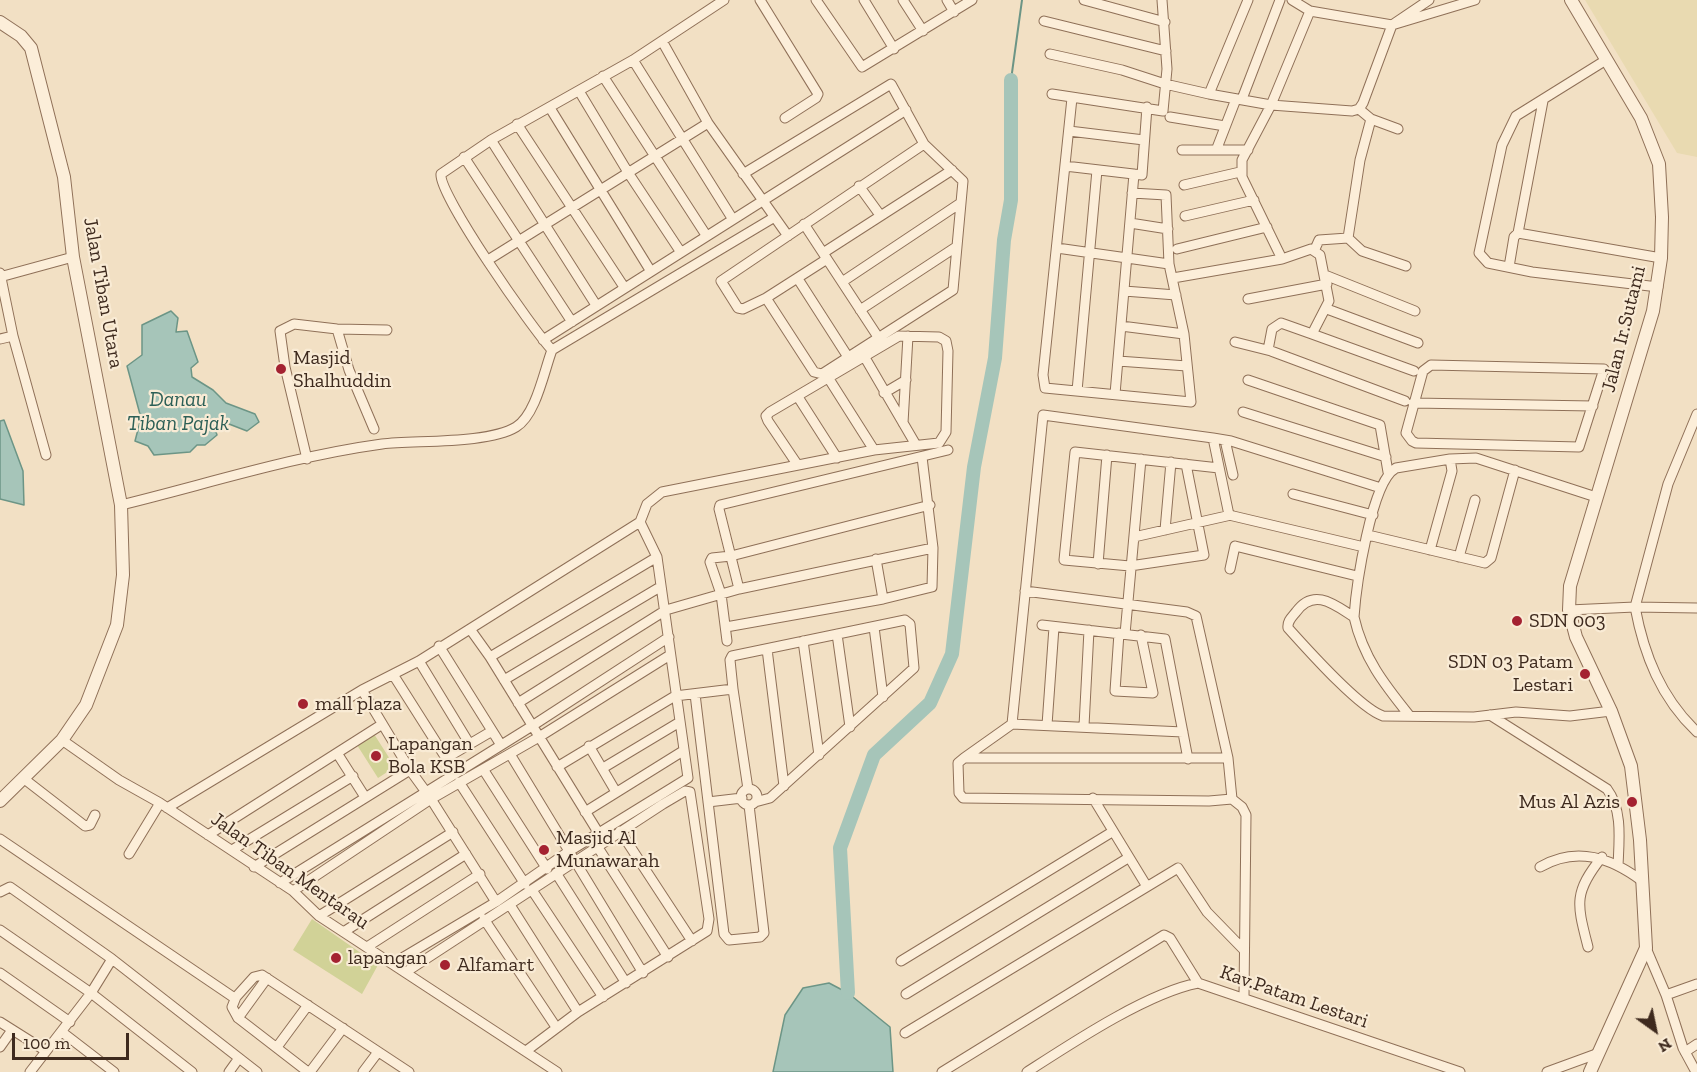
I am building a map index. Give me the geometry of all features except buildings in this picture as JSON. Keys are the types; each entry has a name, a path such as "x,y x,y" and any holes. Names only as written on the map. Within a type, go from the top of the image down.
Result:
{"street":[{"path":"552,350 488,260 449,197 440,177 464,157 491,140 633,60 724,0"},
{"path":"760,0 819,94 785,118"},
{"path":"816,0 860,66 894,49 972,0"},
{"path":"864,0 894,49"},
{"path":"903,0 923,31"},
{"path":"946,0 954,12"},
{"path":"1084,0 1165,22"},
{"path":"1052,94 1147,107 1159,111 1165,108 1166,51 1162,0"},
{"path":"1209,94 1248,0"},
{"path":"1217,148 1280,0"},
{"path":"1292,0 1310,11 1392,25 1475,0"},
{"path":"1359,109 1392,25 1429,0"},
{"name":"Jalan Ir.Sutami","path":"1571,0 1648,132 1659,164 1662,207 1658,287 1632,381 1573,571 1569,610 1581,652 1611,711 1626,750 1634,784 1646,948 1590,1072"},
{"path":"1282,259 1240,172 1242,160 1271,105 1310,11"},
{"path":"1044,21 1166,51"},
{"name":"Jalan Tiban Utara","path":"0,22 21,36 34,56 64,177 74,257 121,505 123,575 117,625 95,686 77,720 62,740 0,801"},
{"path":"662,40 708,123 773,218 788,236"},
{"path":"1050,54 1122,70 1165,84 1209,94 1271,105 1352,111 1359,109"},
{"path":"633,60 732,218"},
{"path":"1606,60 1516,116 1510,125 1502,145 1479,247 1480,257 1488,263 1509,267 1658,287"},
{"path":"603,76 706,235"},
{"path":"743,174 887,84 894,86 924,144 963,181 959,204 956,281 953,290 881,341 864,356 766,416 797,464"},
{"path":"579,91 629,174 680,251"},
{"path":"1072,98 1043,375 1045,388 1191,402 1184,334 1169,264 1166,195 1132,193"},
{"path":"1509,267 1514,237 1518,233 1543,101"},
{"path":"1065,166 1142,175 1147,107"},
{"path":"550,108 650,270"},
{"path":"1359,109 1371,119 1398,129"},
{"path":"543,340 732,218 762,202 906,110"},
{"path":"1170,117 1225,126"},
{"path":"1348,238 1360,160 1371,119"},
{"path":"488,260 684,141 708,123"},
{"path":"517,124 624,288"},
{"path":"1069,131 1144,140"},
{"path":"491,140 596,305"},
{"path":"924,144 721,280 740,309 766,298 798,279 880,215 952,170"},
{"path":"1182,150 1217,148 1248,150"},
{"path":"464,157 572,322"},
{"path":"1077,391 1097,170"},
{"path":"1184,184 1240,172"},
{"path":"1115,394 1134,174"},
{"path":"859,186 880,215"},
{"path":"1185,216 1254,200"},
{"path":"842,282 959,204"},
{"path":"121,505 307,459 381,444 465,438 508,431 518,426 530,412 552,350 773,218"},
{"path":"1130,223 1168,229"},
{"path":"804,224 881,341"},
{"path":"1177,249 1267,227"},
{"path":"1518,233 1661,258"},
{"path":"1173,279 1282,259 1315,249 1319,240 1348,238 1362,251 1406,266"},
{"path":"860,310 956,247"},
{"path":"1057,248 1169,264"},
{"path":"1312,334 1327,309 1326,279 1320,255 1315,249"},
{"path":"46,454 13,336 0,275 74,257"},
{"path":"798,279 848,357"},
{"path":"1248,299 1326,279 1415,311"},
{"path":"1124,291 1176,295"},
{"path":"129,854 164,806 362,690 419,661 439,646 470,629 640,522 647,504 662,492 874,450 935,444 945,437 948,351 946,341 939,337 899,336 881,341 848,357 822,374 816,374 766,298"},
{"path":"1327,309 1418,342"},
{"path":"1268,350 1272,329 1281,323 1414,371"},
{"path":"307,459 285,367 280,331 294,324 337,329 387,330"},
{"path":"1121,326 1184,334"},
{"path":"337,329 349,370 374,429"},
{"path":"0,339 13,336"},
{"path":"903,424 908,336"},
{"path":"1235,342 1268,350 1409,402 1593,406"},
{"path":"864,356 916,445"},
{"path":"1118,362 1187,366"},
{"path":"1431,365 1604,369 1579,447 1416,443 1406,433 1409,402 1423,371 1431,365"},
{"path":"829,379 874,450"},
{"path":"884,393 906,380"},
{"path":"1248,380 1377,423 1383,430 1388,472 1381,488 1357,576 1354,618 1363,648 1374,670 1409,715"},
{"path":"798,397 837,458"},
{"path":"1243,412 1386,457"},
{"path":"1697,414 1668,484 1635,607 1640,632 1663,691 1678,713 1697,732"},
{"path":"1012,724 1042,415 1225,440 1381,488"},
{"path":"1213,438 1231,515"},
{"path":"1225,440 1233,475"},
{"path":"739,589 719,509 720,505 948,450"},
{"path":"1186,464 1204,555 1130,566 1064,561 1076,452 1171,462 1219,468"},
{"path":"1098,564 1107,455"},
{"path":"726,627 883,599 932,587 933,548 930,506 922,457"},
{"path":"1388,472 1404,466 1450,459 1476,458 1596,497"},
{"path":"1141,459 1130,566 1129,603 1122,633 1115,691 1153,693 1141,635"},
{"path":"1430,550 1452,471 1450,459"},
{"path":"1165,530 1171,462"},
{"path":"1368,535 1485,563 1491,558 1515,470"},
{"path":"1293,495 1373,515"},
{"path":"1459,557 1475,501"},
{"path":"728,641 720,594 710,560 930,506"},
{"path":"1134,537 1231,515 1364,547"},
{"path":"551,871 575,861 688,778 678,723 666,610 660,587 657,557 640,522"},
{"path":"1230,569 1235,546 1357,576"},
{"path":"518,703 666,610 739,589 933,548"},
{"path":"490,657 657,557"},
{"path":"876,559 883,599"},
{"path":"504,680 660,587"},
{"path":"1026,591 1129,603 1187,612 1196,616 1228,758 1232,799"},
{"path":"1354,618 1330,601 1317,598 1300,607 1287,626 1368,708 1383,716 1490,715 1516,712 1580,716 1611,711"},
{"path":"1569,610 1635,607 1697,608"},
{"path":"708,802 768,800 909,674 915,662 908,621 731,657 733,688 748,789"},
{"path":"1042,625 1165,639 1188,759"},
{"path":"874,627 883,697"},
{"path":"1047,725 1054,627"},
{"path":"470,629 490,657 585,812 668,957"},
{"path":"1084,726 1089,630"},
{"path":"837,634 850,727"},
{"path":"293,891 501,745 669,637"},
{"path":"803,641 819,755"},
{"path":"439,646 501,745"},
{"path":"766,649 784,786"},
{"path":"280,883 429,796 510,754 670,655"},
{"path":"419,661 469,743"},
{"path":"393,676 446,758 492,731"},
{"path":"556,767 675,696 733,688"},
{"path":"362,690 381,725 453,832 496,902"},
{"path":"695,694 724,934 729,940 760,937 765,930 749,802 742,793 748,789"},
{"path":"1490,715 1606,789 1612,796 1618,824 1618,866"},
{"path":"603,768 678,723"},
{"path":"1183,732 1012,724 958,764 959,793 963,798 1209,801 1232,799 1242,807 1246,815 1244,996"},
{"path":"208,835 381,725"},
{"name":"Jalan Tiban Mentarau","path":"62,740 119,780 232,850 254,867 293,891 319,916 557,1072"},
{"path":"589,746 616,792"},
{"path":"585,812 682,751"},
{"path":"338,753 365,796"},
{"path":"510,754 643,973"},
{"path":"964,759 1228,758"},
{"path":"483,769 626,983"},
{"path":"254,867 410,770"},
{"path":"232,850 353,776"},
{"path":"23,778 85,826 90,825 95,814"},
{"path":"459,782 603,997"},
{"path":"748,789 756,793 749,802"},
{"path":"406,972 510,904 551,871 568,852 600,841 685,791 690,792 709,926 706,933 578,1012 526,1051"},
{"path":"1093,798 1146,885"},
{"path":"620,831 692,941"},
{"path":"319,916 453,832"},
{"path":"901,961 1112,832"},
{"path":"0,839 236,997"},
{"path":"345,931 466,854"},
{"path":"1540,867 1565,857 1585,855 1602,857 1642,881"},
{"path":"1588,947 1581,920 1580,892 1585,879 1602,857"},
{"path":"906,994 1128,858"},
{"path":"905,1033 1146,885 1178,868 1207,912 1243,949"},
{"path":"367,947 480,874"},
{"path":"0,892 10,887 112,959 257,1072"},
{"path":"392,964 496,902 529,887"},
{"path":"510,904 578,1012"},
{"path":"484,919 556,1027"},
{"path":"0,930 91,993 181,1069 192,1072"},
{"path":"942,1072 1164,935 1170,938 1198,983"},
{"path":"1646,948 1666,995 1685,1052 1696,1072"},
{"path":"34,1071 46,1051 91,993 112,959"},
{"path":"0,973 70,1022"},
{"path":"343,1028 309,1072 238,1018 232,1007 236,997 255,976 267,978 343,1028 378,1052 409,1072"},
{"path":"238,1018 267,978"},
{"name":"Kav.Patam Lestari","path":"1027,1072 1147,1003 1175,989 1198,983 1244,996 1460,1072"},
{"path":"1666,995 1697,984"},
{"path":"277,1047 308,1005"},
{"path":"0,1022 46,1051"},
{"path":"0,1047 12,1030"},
{"path":"62,1032 114,1072"},
{"path":"1685,1052 1697,1044"},
{"path":"363,1072 378,1052"},
{"path":"1546,1072 1599,1053"},
{"path":"229,1072 239,1058"}],"shaded area":[{"path":"1585,0 1697,0 1697,157 1677,153"}],"green space":[{"name":"Lapangan Bola KSB","path":"374,734 395,767 378,778 357,745"},
{"name":"lapangan","path":"312,919 378,965 362,994 293,950"}],"water":[{"name":"Danau Tiban Pajak","path":"171,311 178,318 176,332 187,331 198,362 191,368 192,377 213,390 226,403 255,414 259,422 247,431 229,424 219,424 215,429 217,435 205,445 197,445 190,452 154,455 148,446 135,441 141,418 127,366 142,355 142,325"},
{"path":"4,420 23,471 24,505 0,499 0,421"},
{"path":"829,983 848,993 890,1027 893,1072 773,1072 785,1015 803,988"}],"waterway":[{"path":"1011,80 1022,0"},
{"path":"848,993 840,848 874,755 930,703 952,654 974,467 995,358 1004,240 1011,200 1011,80"}],"place":[{"name":"Masjid Shalhuddin","path":"281,369"},
{"name":"SDN 003","path":"1517,621"},
{"name":"SDN 03 Patam Lestari","path":"1585,674"},
{"name":"mall plaza","path":"303,704"},
{"name":"Lapangan Bola KSB","path":"376,756"},
{"name":"Mus Al Azis","path":"1632,802"},
{"name":"Masjid Al Munawarah","path":"544,850"},
{"name":"lapangan","path":"336,958"},
{"name":"Alfamart","path":"445,965"}]}
